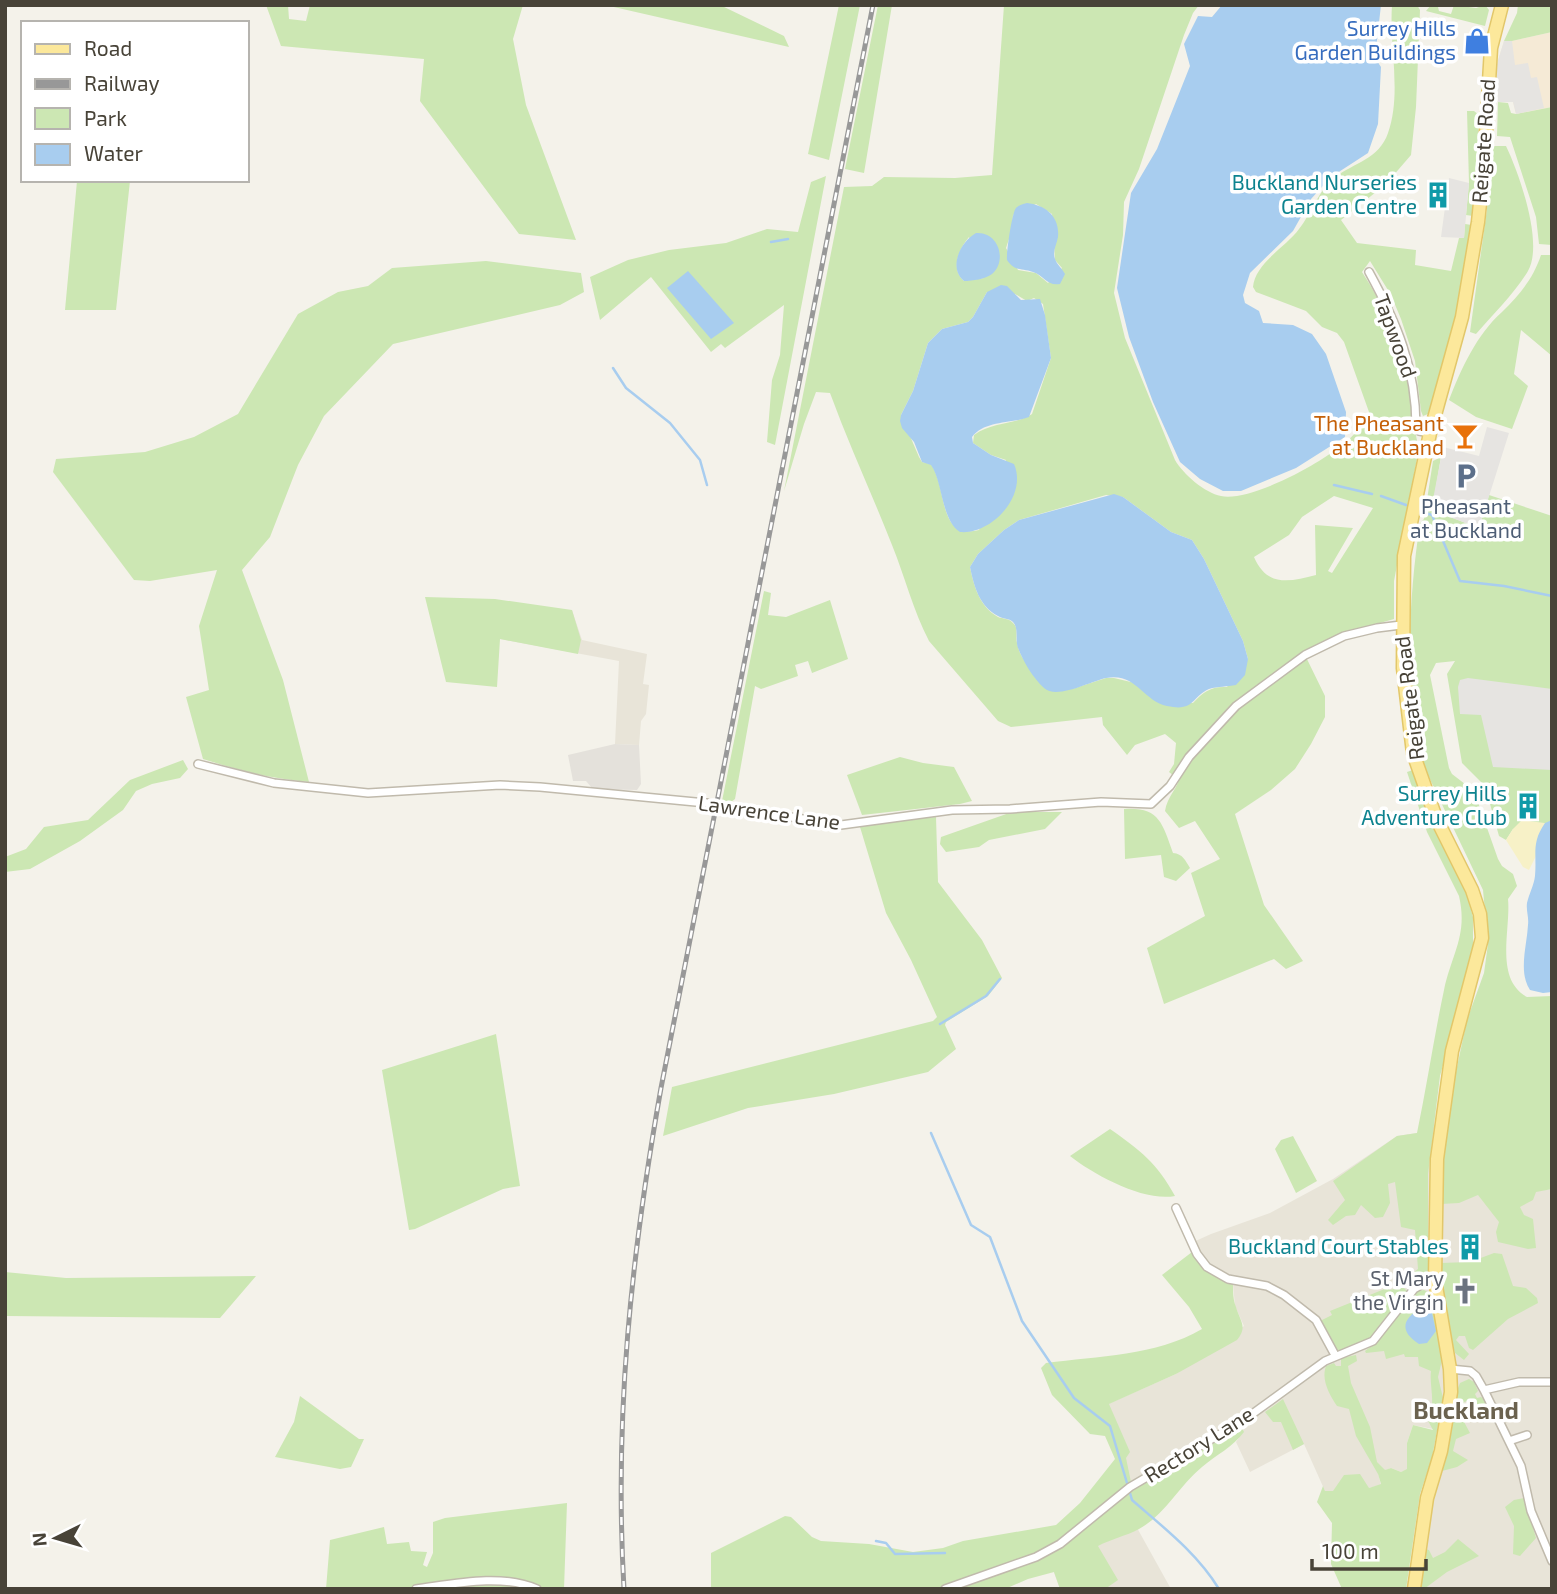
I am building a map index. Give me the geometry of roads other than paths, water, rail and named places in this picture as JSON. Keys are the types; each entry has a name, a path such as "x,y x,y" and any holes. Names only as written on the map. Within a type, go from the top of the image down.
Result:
{"main road":[{"name":"Reigate Road","path":"1413,1589 1427,1498 1441,1451 1451,1392 1436,1280 1440,1133 1454,1042 1482,938 1480,914 1472,890 1436,818 1413,753 1401,625 1404,556 1430,433 1462,317 1484,166 1490,55 1502,5"}],"street":[{"name":"Tapwood","path":"1369,272 1394,321 1409,363 1416,396 1416,427 1419,431 1430,433"},
{"name":"Lawrence Lane","path":"198,764 274,783 368,793 513,786 706,803 841,825 952,810 1010,809 1101,802 1151,804 1170,786 1189,757 1236,706 1305,655 1344,636 1401,625"},
{"path":"1177,1208 1197,1254 1207,1268 1228,1279 1278,1290 1316,1320 1335,1355"},
{"name":"Rectory Lane","path":"946,1589 953,1584 1036,1557 1060,1544 1130,1488 1244,1420 1294,1381 1335,1355 1373,1341 1414,1289 1428,1281 1436,1280"},
{"path":"1450,1369 1470,1371 1485,1390 1521,1466 1531,1511 1552,1560"},
{"path":"1485,1390 1518,1382 1552,1382"},
{"path":"1508,1441 1528,1435"},
{"path":"416,1589 483,1582 513,1583 537,1589"}],"water":[{"path":"1222,5 1381,5 1375,58 1381,67 1378,124 1368,153 1331,177 1311,199 1293,231 1250,273 1243,295 1245,303 1259,311 1263,323 1293,325 1312,334 1326,354 1346,412 1345,437 1296,468 1241,491 1223,491 1200,479 1180,462 1153,402 1129,337 1117,288 1131,193 1157,149 1190,66 1184,44 1198,16 1212,17"},
{"path":"1027,203 1045,209 1057,223 1058,237 1054,256 1065,274 1060,284 1052,284 1037,274 1016,268 1007,260 1014,211 1018,206"},
{"path":"976,233 984,234 995,241 1000,254 999,261 997,268 989,276 964,281 957,269 958,256 965,242"},
{"path":"688,271 734,323 711,339 667,288"},
{"path":"1001,285 1007,286 1021,300 1040,299 1051,358 1029,417 991,425 972,437 973,443 991,455 1014,464 1016,489 1004,511 994,520 972,531 960,532 949,519 935,472 931,465 922,462 914,442 902,428 900,421 928,343 942,329 968,322 987,292"},
{"path":"1114,494 1123,497 1171,532 1192,540 1204,559 1243,641 1248,659 1245,675 1236,685 1209,689 1183,707 1159,703 1132,683 1116,677 1065,691 1050,691 1036,679 1023,658 1018,648 1013,622 992,612 982,601 970,567 978,554 1004,530 1019,520"},
{"path":"1552,820 1552,992 1543,993 1530,990 1526,983 1524,958 1527,906 1534,883 1538,837 1545,823"},
{"path":"1422,1307 1431,1309 1436,1331 1427,1343 1419,1344 1408,1334 1406,1325 1410,1316"}],"waterway":[{"path":"771,242 788,239"},
{"path":"613,368 626,388 670,423 700,460 707,485"},
{"path":"1334,485 1372,494"},
{"path":"1381,496 1406,505"},
{"path":"1422,512 1432,515 1460,581 1504,586 1552,596"},
{"path":"940,1024 986,996 1000,979"},
{"path":"931,1133 971,1225 990,1237 1022,1321 1074,1398 1110,1426 1127,1483"},
{"path":"1130,1493 1132,1500 1190,1552 1219,1589"},
{"path":"876,1541 886,1543 895,1554 945,1553"}],"railway":[{"path":"624,1589 621,1525 623,1399 633,1275 650,1151 873,5"}],"place":[{"name":"Surrey Hills Garden Buildings","path":"1477,41"},
{"name":"Buckland Nurseries Garden Centre","path":"1438,195"},
{"name":"The Pheasant at Buckland","path":"1465,436"},
{"name":"Pheasant at Buckland","path":"1466,476"},
{"name":"Surrey Hills Adventure Club","path":"1528,806"},
{"name":"Buckland Court Stables","path":"1470,1247"},
{"name":"St Mary the Virgin","path":"1465,1291"}],"district":[{"name":"Buckland","path":"1466,1411"}]}
